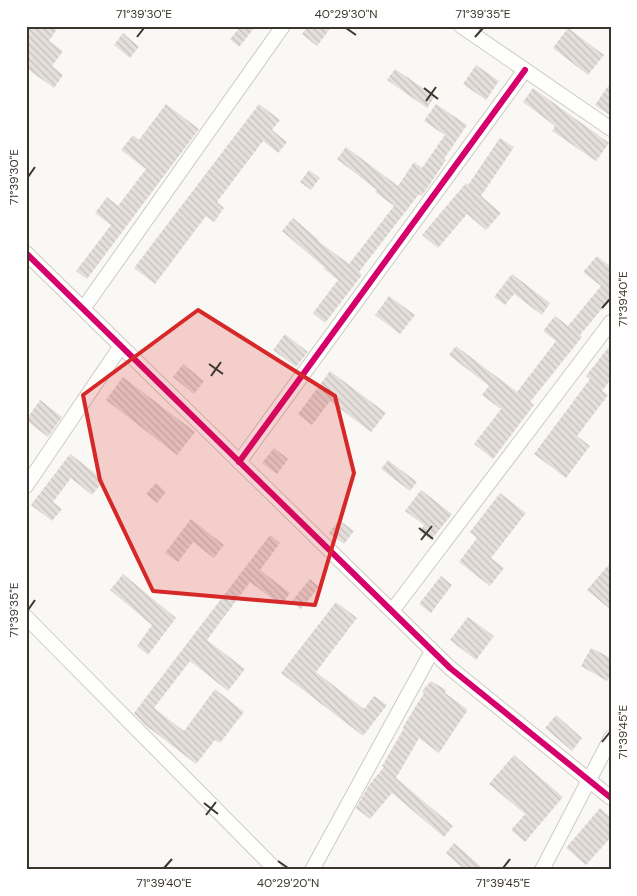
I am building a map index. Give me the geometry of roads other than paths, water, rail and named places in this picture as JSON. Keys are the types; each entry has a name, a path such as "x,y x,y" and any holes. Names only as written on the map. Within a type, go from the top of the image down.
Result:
{"street":[{"path":"83,309 283,26"},
{"path":"461,26 611,129"},
{"path":"239,462 525,70"},
{"path":"26,253 450,668 611,798"},
{"path":"392,611 611,322"},
{"path":"26,486 121,346"},
{"path":"26,617 276,870"},
{"path":"312,870 432,651"},
{"path":"542,870 611,738"}]}
